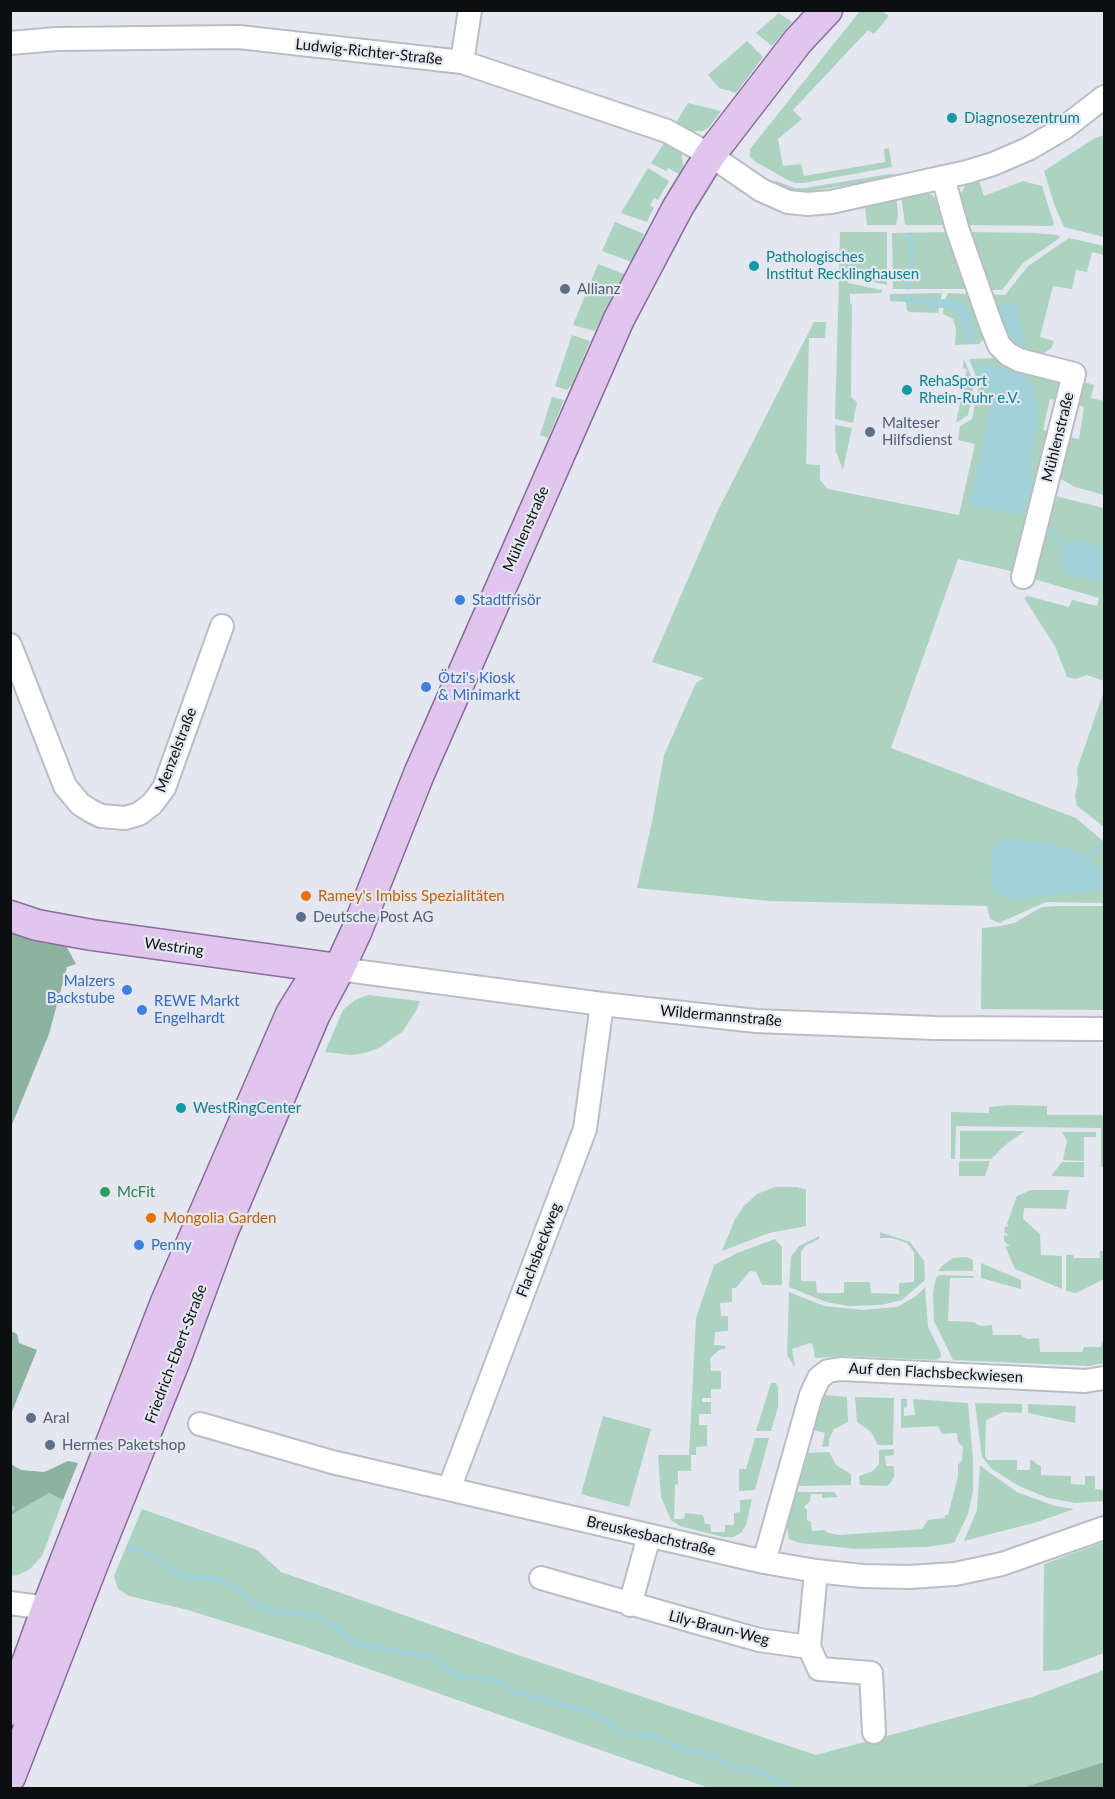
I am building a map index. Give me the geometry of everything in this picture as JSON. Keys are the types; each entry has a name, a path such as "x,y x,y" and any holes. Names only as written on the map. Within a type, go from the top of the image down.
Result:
{"main road":[{"name":"Mühlenstraße","path":"330,968 364,912 419,774 619,319 678,207 710,155 798,42 827,10"},
{"name":"Westring","path":"10,916 93,935 330,968"},
{"name":"Friedrich-Ebert-Straße","path":"10,1777 175,1360 222,1233 311,1023 330,968"},
{"name":"Friedrich-Ebert-Straße","path":"10,1710 47,1608 170,1292 291,1014 330,968"}],"street":[{"path":"462,62 470,10"},
{"name":"Ludwig-Richter-Straße","path":"10,43 57,39 239,37 462,62 667,131 710,155"},
{"path":"710,155 761,190 788,202 808,204 831,202 993,164 1028,149 1064,128 1104,97"},
{"name":"Mühlenstraße","path":"944,177 957,228 999,345 1018,360 1074,374 1023,577"},
{"name":"Menzelstraße","path":"10,645 70,794 80,804 102,816 125,818 139,814 152,804 164,788 222,626"},
{"name":"Wildermannstraße","path":"330,968 602,1004 756,1021 935,1028 1104,1029"},
{"name":"Flachsbeckweg","path":"449,1490 585,1129 602,1004"},
{"name":"Auf den Flachsbeckwiesen","path":"764,1562 811,1395 819,1378 828,1371 841,1369 1085,1381 1104,1378"},
{"name":"Breuskesbachstraße","path":"200,1424 332,1462 449,1490 764,1562 816,1571 862,1576 909,1577 955,1574 1002,1564 1104,1528"},
{"path":"630,1605 649,1536"},
{"path":"816,1571 809,1647 819,1669 871,1672 874,1732"},
{"name":"Lily-Braun-Weg","path":"541,1578 759,1640 809,1647"},
{"path":"10,1603 47,1608 78,1602"}],"green space":[{"path":"860,11 882,11 889,16 874,34 868,30 793,110 802,119 778,139 783,166 801,164 804,176 885,162 884,149 889,148 892,167 795,183 756,162 750,157 750,149"},
{"path":"779,13 792,22 772,46 756,33"},
{"path":"747,41 763,57 736,93 719,88 708,75"},
{"path":"688,103 721,111 703,131 689,131 674,126"},
{"path":"1104,135 1104,237 1064,227 1044,171 1095,138"},
{"path":"666,140 679,148 682,155 683,167 679,174 668,168 666,171 651,163"},
{"path":"648,168 669,181 658,200 654,198 650,205 654,208 647,222 621,213"},
{"path":"893,174 893,178 809,191 796,192 774,183 776,181 795,188 805,188"},
{"path":"978,178 984,196 1023,181 1042,186 1054,224 1051,226 966,225 959,197 966,184"},
{"path":"923,191 932,195 939,202 947,225 905,225 901,194"},
{"path":"896,194 898,214 896,225 867,225 865,206"},
{"path":"615,222 644,234 632,262 602,251"},
{"path":"840,232 887,232 887,285 855,278 854,275 839,274"},
{"path":"951,232 969,289 893,289 892,233"},
{"path":"968,232 1034,233 1058,235 1060,238 1023,263 1002,290 988,290"},
{"path":"1069,238 1104,246 1104,255 1092,252 1087,272 1076,270 1072,289 1053,286 1040,337 1054,341 1051,348 1037,356 1021,351 1004,335 990,294 1005,295 1028,266"},
{"path":"598,264 624,274 595,331 573,325"},
{"path":"839,279 882,290 882,293 850,294 852,304 851,397 857,402 853,423 835,419"},
{"path":"942,293 938,313 909,312 906,302 890,301 890,294"},
{"path":"948,293 971,294 985,333 984,339 979,344 955,345 956,329 953,319 943,314 944,302"},
{"path":"814,322 826,322 825,338 809,338 806,464 820,465 820,480 828,489 959,515 975,444 958,440 960,426 972,419 979,384 969,359 996,358 1058,381 1062,386 1061,401 1050,399 1043,430 1054,433 1015,572 958,559 891,748 1076,818 1104,842 1104,903 1046,902 999,923 990,919 987,906 770,901 637,888 664,755 696,683 704,678 652,662 717,512"},
{"path":"572,335 590,341 572,385 567,390 555,386"},
{"path":"964,359 974,383 968,415 956,423 967,369 963,368"},
{"path":"1084,382 1094,385 1091,398 1104,401 1104,495 1075,487 1061,479 1057,469 1064,436 1079,439 1084,407 1074,404 1078,385"},
{"path":"552,397 564,400 548,438 540,435"},
{"path":"835,425 852,428 843,470 836,452"},
{"path":"1051,495 1104,508 1104,681 1087,675 1076,679 1067,677 1055,646 1024,598 1028,596 1069,607 1072,600 1097,606 1099,598 1034,579"},
{"path":"1104,691 1104,827 1077,806 1075,795 1078,782 1077,769"},
{"path":"1104,906 1104,1010 981,1009 982,928 1014,923 1042,907"},
{"path":"11,929 65,944 76,964 67,967 49,1034 11,1127"},
{"path":"368,995 420,1001 402,1032 379,1048 351,1055 325,1052 343,1010 355,1000"},
{"path":"1047,1106 1047,1115 1104,1115 1104,1167 1101,1167 1101,1128 956,1126 955,1159 951,1159 951,1112 989,1113 989,1107"},
{"path":"960,1131 1025,1131 1005,1145 991,1159 960,1159"},
{"path":"1062,1132 1096,1132 1096,1137 1084,1137 1084,1161 1063,1160 1067,1141"},
{"path":"990,1161 985,1176 959,1176 959,1162"},
{"path":"1062,1162 1084,1162 1084,1177 1051,1176"},
{"path":"775,1187 797,1187 806,1190 806,1226 769,1233 722,1251 735,1219 744,1206 757,1194"},
{"path":"1031,1190 1069,1190 1066,1209 1024,1208 1023,1219 1040,1234 1041,1255 1062,1256 1062,1289 1015,1269 1005,1246 1010,1246 1004,1241 1004,1235 1009,1236 1004,1232 1005,1226 1009,1227 1007,1224 1017,1196"},
{"path":"880,1232 910,1242 924,1261 925,1280 902,1300 881,1305 849,1306 826,1302 789,1287 791,1257 799,1246 819,1236 819,1239 805,1246 801,1252 801,1281 816,1281 817,1293 844,1293 844,1282 870,1282 871,1293 899,1294 899,1283 914,1282 914,1252 907,1243 892,1238 880,1238"},
{"path":"775,1239 782,1247 782,1285 762,1285 756,1272 750,1271 736,1288 732,1288 732,1302 720,1303 721,1316 728,1316 728,1331 715,1332 714,1345 725,1346 725,1349 719,1350 710,1358 711,1371 721,1371 721,1389 711,1389 711,1398 702,1398 702,1402 711,1402 711,1414 699,1414 699,1425 707,1425 707,1446 696,1447 696,1455 691,1455 691,1471 678,1471 678,1484 675,1485 674,1519 684,1519 685,1513 703,1515 705,1524 710,1524 711,1532 725,1532 725,1525 734,1525 734,1513 740,1512 740,1500 752,1499 746,1525 741,1533 733,1537 723,1537 680,1526 671,1520 661,1497 658,1455 689,1455 696,1318 714,1265 737,1253"},
{"path":"1100,1251 1104,1251 1104,1279 1076,1293 1066,1291 1066,1255 1073,1255 1074,1258 1100,1258"},
{"path":"967,1257 973,1260 973,1271 938,1271 953,1258"},
{"path":"981,1263 1021,1280 1021,1289 981,1278"},
{"path":"939,1275 974,1276 973,1278 950,1278 948,1321 975,1322 981,1326 992,1325 993,1335 1022,1335 1028,1339 1039,1338 1040,1352 1082,1352 1084,1347 1101,1347 1104,1342 1104,1363 1089,1366 953,1360 934,1321 933,1292 936,1278"},
{"path":"925,1287 928,1327 941,1353 941,1357 936,1360 847,1356 815,1358 813,1345 810,1343 792,1349 795,1367 787,1355 789,1292 824,1306 863,1310 897,1307 916,1296"},
{"path":"11,1331 17,1334 19,1343 37,1350 11,1414"},
{"path":"771,1383 776,1383 778,1387 778,1407 771,1431 756,1431"},
{"path":"823,1395 847,1397 848,1422 834,1429 829,1439 829,1446 822,1447 825,1433 813,1430"},
{"path":"855,1397 894,1398 893,1445 878,1445 871,1432 857,1422"},
{"path":"901,1399 907,1399 904,1416 915,1415 913,1399 968,1403 973,1459 973,1491 968,1514 954,1543 926,1547 856,1549 800,1543 789,1539 787,1527 797,1492 834,1492 838,1497 822,1498 822,1494 811,1494 810,1501 804,1507 807,1510 807,1520 811,1522 812,1531 824,1530 840,1535 922,1529 928,1520 945,1518 945,1515 948,1515 958,1476 958,1465 962,1460 963,1447 958,1442 957,1433 942,1434 938,1426 901,1428"},
{"path":"975,1403 1022,1404 1022,1413 1003,1412 986,1420 985,1456 988,1460 1017,1460 1017,1470 1030,1470 1030,1460 1034,1461 1041,1466 1041,1475 1071,1476 1071,1484 1085,1485 1085,1476 1095,1476 1095,1489 1104,1490 1104,1501 1076,1503 1048,1498 1019,1486 992,1469 982,1457"},
{"path":"1028,1404 1076,1406 1075,1423 1028,1413"},
{"path":"603,1416 651,1429 629,1507 581,1494"},
{"path":"755,1438 769,1438 755,1490 739,1491 739,1469 746,1469"},
{"path":"894,1449 894,1455 885,1456 886,1466 894,1466 894,1477 890,1483 887,1486 860,1485 859,1476 873,1471 879,1464 879,1450"},
{"path":"829,1452 836,1465 851,1474 851,1485 799,1486 807,1453"},
{"path":"68,1461 78,1463 63,1500 49,1493 11,1515 11,1464 21,1470 44,1472"},
{"path":"980,1465 1017,1492 1055,1506 1074,1509 1037,1522 964,1541 977,1510"},
{"path":"49,1493 63,1500 42,1556 30,1569 11,1576 11,1515"},
{"path":"142,1509 257,1550 281,1572 518,1655 816,1755 1032,1697 1104,1670 1104,1762 1022,1788 709,1788 303,1646 188,1610 129,1596 118,1589 114,1576"},
{"path":"1104,1542 1104,1653 1058,1670 1043,1671 1044,1564"},
{"path":"1104,1762 1104,1788 1022,1788"}],"water":[{"path":"903,296 955,300 964,304 971,317 973,342 966,341 956,314 949,308 924,307 922,304 903,301"},
{"path":"1006,303 1017,307 1026,349 1017,347 1000,314 999,309"},
{"path":"993,365 1022,375 1035,389 1038,423 1030,466 1033,479 1026,510 1020,514 970,505 990,404 980,369"},
{"path":"1073,540 1104,547 1104,582 1074,576 1062,569 1059,560 1062,552 1065,545"},
{"path":"1008,837 1047,842 1079,852 1104,871 1104,890 1016,899 999,895 993,888 991,857 997,843"}],"waterway":[{"path":"908,287 912,263 910,235"},
{"path":"974,363 980,369"},
{"path":"1047,528 1065,545"},
{"path":"1084,858 1103,846"},
{"path":"129,1547 149,1554 186,1577 218,1579 234,1587 258,1606 320,1618 339,1629 346,1638 359,1644 432,1657 457,1676 497,1680 511,1691 599,1716 622,1734 650,1735 688,1752 695,1751 716,1758 737,1769 750,1769 772,1777 789,1788"}],"place":[{"name":"Diagnosezentrum","path":"952,118"},
{"name":"Pathologisches Institut Recklinghausen","path":"754,266"},
{"name":"Allianz","path":"565,289"},
{"name":"RehaSport Rhein-Ruhr e.V.","path":"907,390"},
{"name":"Malteser Hilfsdienst","path":"870,432"},
{"name":"Stadtfrisör","path":"460,600"},
{"name":"Ötzi's Kiosk & Minimarkt","path":"426,687"},
{"name":"Ramey's Imbiss Spezialitäten","path":"306,896"},
{"name":"Deutsche Post AG","path":"301,917"},
{"name":"Malzers Backstube","path":"127,990"},
{"name":"REWE Markt Engelhardt","path":"142,1010"},
{"name":"WestRingCenter","path":"181,1108"},
{"name":"McFit","path":"105,1192"},
{"name":"Mongolia Garden","path":"151,1218"},
{"name":"Penny","path":"139,1245"},
{"name":"Aral","path":"31,1418"},
{"name":"Hermes Paketshop","path":"50,1445"}]}
